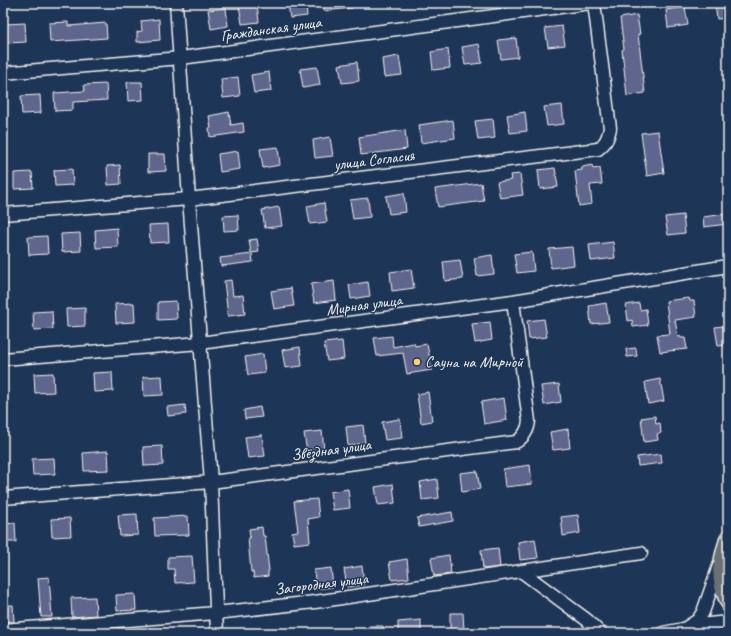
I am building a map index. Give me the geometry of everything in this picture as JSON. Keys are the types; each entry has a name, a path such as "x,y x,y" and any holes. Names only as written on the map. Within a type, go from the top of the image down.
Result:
{"main road":[{"path":"724,549 721,579 723,590 728,602"}],"street":[{"path":"176,3 189,199 211,482 217,633"},
{"name":"Гражданская улица","path":"3,73 180,58 590,3"},
{"name":"улица Согласия","path":"3,214 189,199 598,149 604,145 608,138 610,128 594,3"},
{"name":"Мирная улица","path":"3,359 200,343 513,301 728,266"},
{"name":"Звёздная улица","path":"3,498 211,482 516,442 525,434 529,421 513,301"},
{"path":"684,629 698,620 703,612 724,549"},
{"name":"Загородная улица","path":"3,630 216,613 336,599 641,553"},
{"path":"522,571 576,611 600,633"},
{"path":"663,633 728,622"}],"building":[{"path":"257,3 259,22 242,24 239,5"},
{"path":"288,3 306,3 307,16 290,18"},
{"path":"323,3 352,3 352,8 324,11"},
{"path":"715,3 728,3 728,18 717,19"},
{"path":"685,7 688,25 668,28 666,10"},
{"path":"226,8 228,26 211,29 208,10"},
{"path":"637,15 645,93 627,96 622,50 624,49 620,18"},
{"path":"159,19 160,40 137,42 137,32 142,31 141,21"},
{"path":"68,22 68,26 106,23 107,38 50,42 49,23"},
{"path":"25,23 26,42 7,43 6,24"},
{"path":"562,26 565,45 548,47 545,28"},
{"path":"516,38 518,57 501,59 498,40"},
{"path":"479,44 482,63 465,65 462,47"},
{"path":"448,49 450,68 433,70 431,52"},
{"path":"399,56 402,75 384,77 382,59"},
{"path":"357,62 359,81 342,83 339,65"},
{"path":"317,67 320,85 303,88 300,69"},
{"path":"269,72 271,91 254,93 251,75"},
{"path":"238,77 240,96 223,98 221,79"},
{"path":"127,82 142,82 143,100 128,101"},
{"path":"106,84 107,100 73,102 73,110 55,111 54,93 85,91 84,85"},
{"path":"40,95 41,113 22,114 21,96"},
{"path":"562,105 564,124 547,126 544,107"},
{"path":"229,112 231,125 243,123 244,132 210,137 209,128 211,128 209,116"},
{"path":"525,112 527,131 510,133 507,115"},
{"path":"493,119 495,138 478,140 475,121"},
{"path":"453,120 455,138 421,143 419,125"},
{"path":"405,130 407,149 361,155 359,137"},
{"path":"658,131 664,173 647,176 641,133"},
{"path":"330,137 333,156 315,158 313,140"},
{"path":"278,147 280,165 263,168 260,149"},
{"path":"238,151 240,169 220,172 218,154"},
{"path":"148,154 165,154 166,171 148,172"},
{"path":"120,165 121,184 108,185 107,166"},
{"path":"592,165 593,169 600,168 602,184 590,185 592,204 579,206 575,171 582,170 582,167"},
{"path":"555,168 558,187 540,189 538,170"},
{"path":"72,169 73,185 55,186 54,170"},
{"path":"32,172 33,188 14,189 14,173"},
{"path":"520,174 523,195 500,198 497,182 511,180 510,175"},
{"path":"481,183 484,201 438,207 435,189"},
{"path":"404,193 406,212 389,214 386,196"},
{"path":"368,198 370,217 353,219 350,200"},
{"path":"324,203 327,222 310,224 307,206"},
{"path":"279,207 282,226 265,228 262,210"},
{"path":"725,214 727,224 704,227 703,217"},
{"path":"238,215 239,230 224,231 223,216"},
{"path":"683,215 685,233 668,235 665,217"},
{"path":"168,224 169,242 150,243 149,225"},
{"path":"117,228 118,247 96,248 95,230"},
{"path":"80,233 81,251 62,252 61,234"},
{"path":"47,236 48,254 29,255 28,237"},
{"path":"257,239 259,252 251,253 249,240"},
{"path":"613,242 615,258 591,261 589,245"},
{"path":"572,247 574,265 551,268 549,249"},
{"path":"532,252 534,271 517,273 514,254"},
{"path":"252,254 253,262 221,266 220,258"},
{"path":"492,255 494,274 477,276 474,258"},
{"path":"460,260 463,279 445,281 443,262"},
{"path":"411,269 414,288 392,291 390,272"},
{"path":"231,280 233,296 243,295 245,314 228,316 224,281"},
{"path":"334,281 336,300 314,303 311,284"},
{"path":"368,282 370,296 351,299 349,285"},
{"path":"291,288 294,306 274,309 271,291"},
{"path":"689,298 690,301 694,301 696,317 675,320 678,337 680,336 681,338 685,338 687,349 660,352 657,335 670,334 666,301"},
{"path":"176,301 177,319 158,320 158,302"},
{"path":"134,303 135,322 116,323 115,304"},
{"path":"606,303 609,322 591,324 589,306"},
{"path":"639,303 640,310 646,309 648,325 633,327 632,320 628,321 626,305"},
{"path":"85,308 85,326 67,327 66,309"},
{"path":"52,311 53,329 34,330 33,312"},
{"path":"544,319 547,337 529,339 527,321"},
{"path":"490,322 492,340 475,343 472,324"},
{"path":"723,326 726,345 718,346 715,327"},
{"name":"Сауна на Мирной","path":"392,336 393,347 414,343 415,346 427,344 432,370 407,374 403,353 377,356 374,338"},
{"path":"342,341 344,359 327,361 324,343"},
{"path":"300,347 302,366 285,368 282,350"},
{"path":"636,348 637,356 627,357 626,349"},
{"path":"263,354 265,373 248,375 245,357"},
{"path":"112,372 113,391 94,392 93,373"},
{"path":"53,373 54,392 35,393 34,374"},
{"path":"162,376 163,395 144,396 143,377"},
{"path":"660,379 664,401 648,404 645,382"},
{"path":"559,384 561,402 544,405 541,386"},
{"path":"428,392 432,421 421,423 417,394"},
{"path":"504,398 507,420 484,424 481,402"},
{"path":"185,405 186,414 168,416 167,407"},
{"path":"260,407 262,417 245,419 244,410"},
{"path":"655,416 656,424 660,423 661,433 657,434 658,440 644,442 641,418"},
{"path":"400,419 402,438 385,440 382,422"},
{"path":"363,425 365,443 348,446 346,427"},
{"path":"568,429 570,448 553,450 550,432"},
{"path":"322,431 324,450 307,452 304,433"},
{"path":"262,435 265,456 248,458 245,437"},
{"path":"162,446 163,465 144,466 143,447"},
{"path":"108,451 109,470 84,471 83,453"},
{"path":"661,454 662,463 638,466 637,457"},
{"path":"54,458 55,474 33,475 32,459"},
{"path":"530,465 532,484 505,487 503,469"},
{"path":"477,471 480,489 462,492 460,473"},
{"path":"437,479 439,498 422,500 420,482"},
{"path":"393,484 395,503 378,505 375,487"},
{"path":"348,489 350,508 333,510 330,492"},
{"path":"317,499 319,517 308,519 310,542 294,544 292,532 298,531 294,501"},
{"path":"452,512 453,521 419,527 417,518"},
{"path":"137,514 138,535 120,536 118,515"},
{"path":"578,515 580,533 563,536 561,517"},
{"path":"188,516 189,535 155,536 154,518"},
{"path":"70,518 71,536 52,537 51,519"},
{"path":"15,523 16,542 3,542 3,524"},
{"path":"262,527 263,536 265,536 269,571 268,576 254,578 253,572 251,572 248,538 250,537 249,529"},
{"path":"535,539 538,558 520,560 518,542"},
{"path":"498,548 500,567 483,569 481,550"},
{"path":"449,555 451,574 434,576 431,558"},
{"path":"192,556 194,582 175,583 174,569 168,569 168,557"},
{"path":"407,559 409,578 392,580 389,562"},
{"path":"362,566 364,585 347,587 344,569"},
{"path":"331,568 333,587 316,589 314,570"},
{"path":"49,577 52,617 41,617 38,578"},
{"path":"135,594 136,610 117,611 116,595"},
{"path":"95,597 96,615 72,617 71,598"},
{"path":"3,605 13,605 14,622 3,622"},
{"path":"450,613 463,613 464,631 450,632"},
{"path":"421,620 421,633 398,633 398,622"},
{"path":"369,626 383,626 384,633 369,633"}],"place":[{"name":"Сауна на Мирной","path":"417,362"}]}
